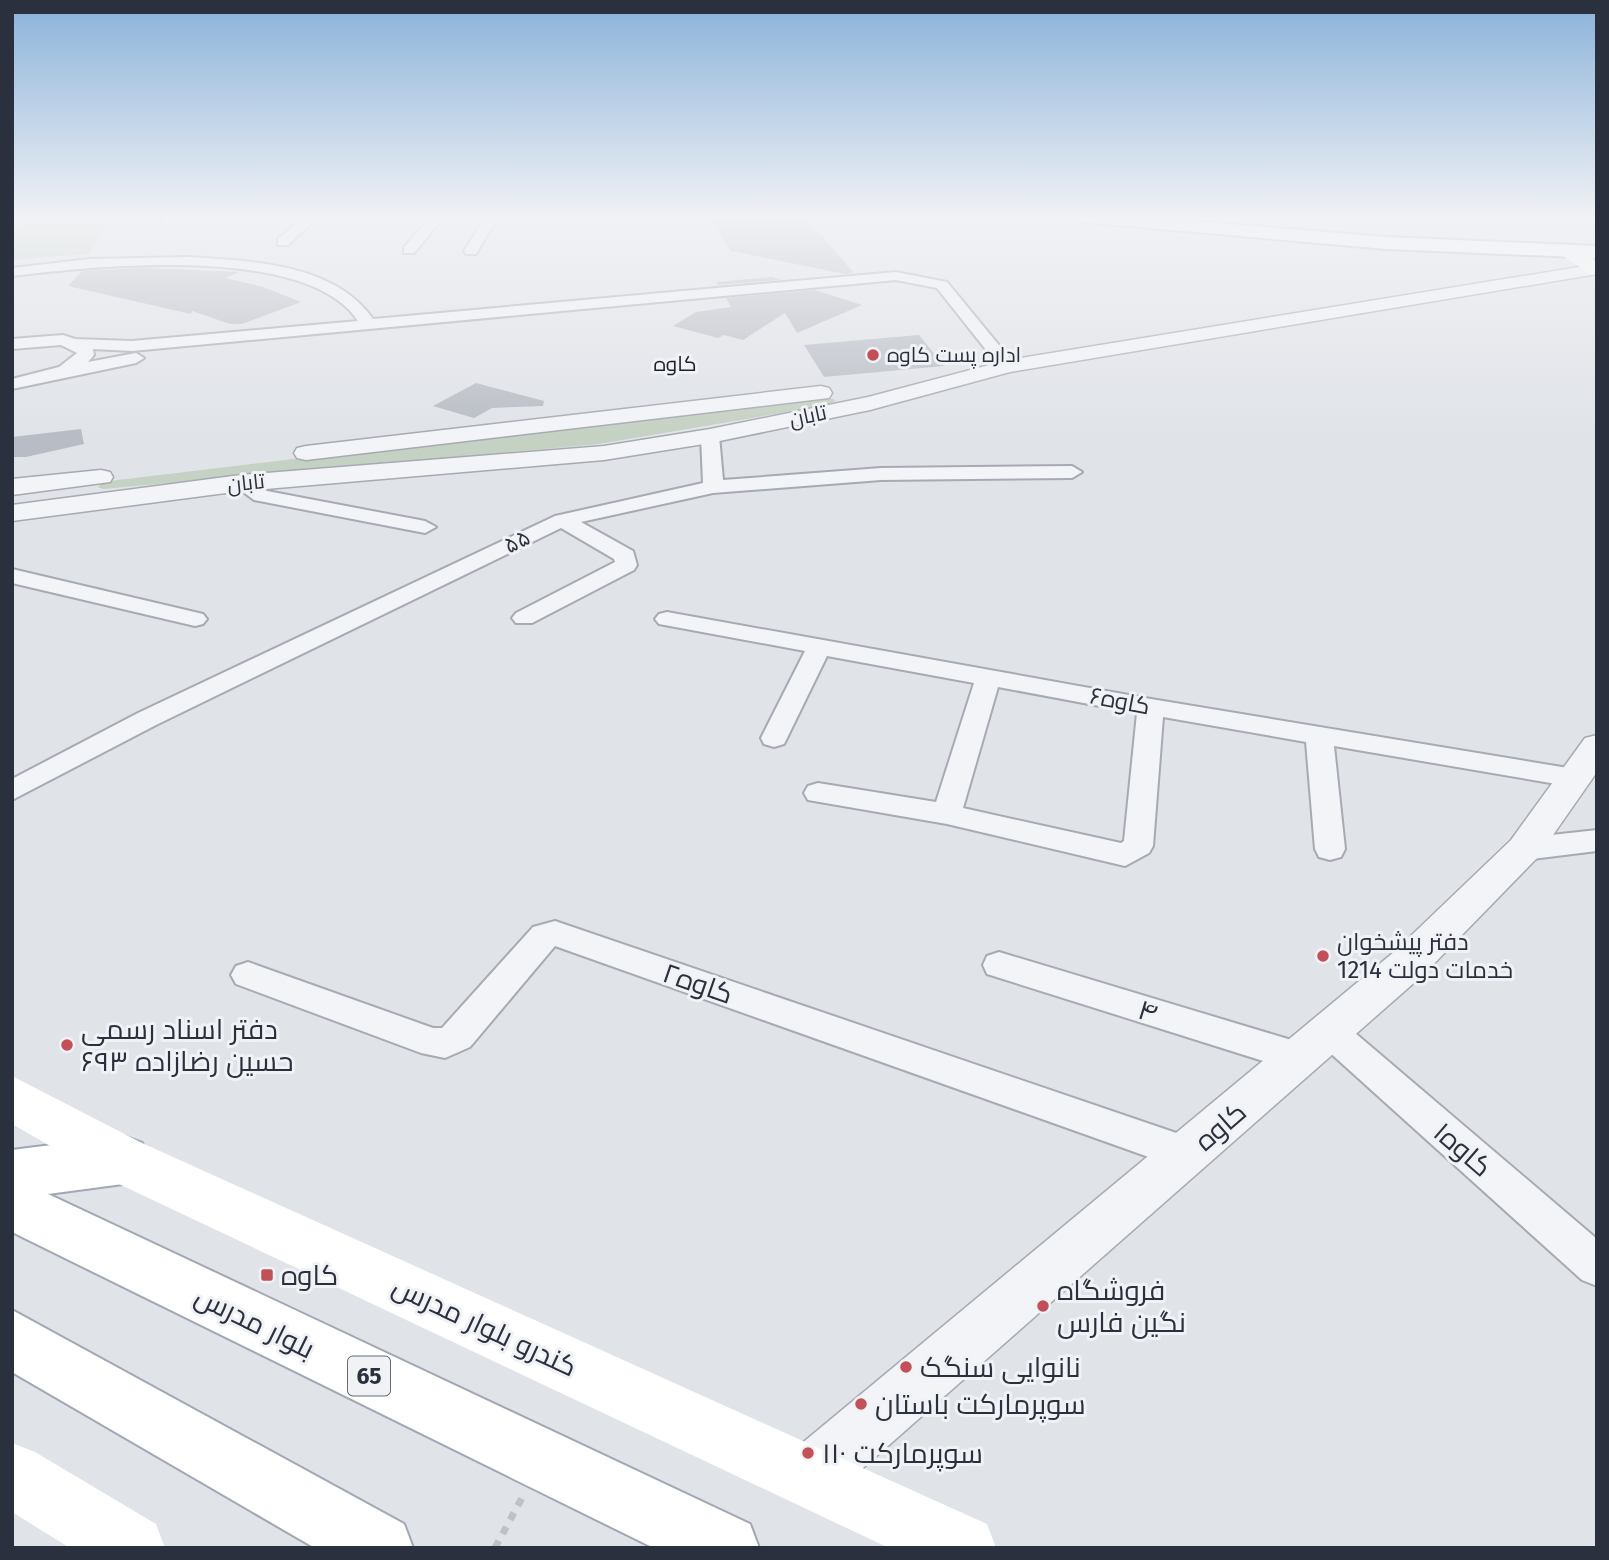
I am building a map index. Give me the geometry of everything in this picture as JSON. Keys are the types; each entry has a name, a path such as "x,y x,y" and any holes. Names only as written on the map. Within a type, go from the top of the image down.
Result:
{"main road":[{"name":"کندرو بلوار مدرس","path":"12,1098 123,1160 810,1475 962,1548"},
{"path":"12,1174 123,1160"},
{"name":"بلوار مدرس","path":"12,1204 726,1548"},
{"path":"12,1339 380,1548"},
{"path":"12,1475 132,1548"}],"street":[{"path":"330,290 352,302 368,324"},
{"path":"12,344 45,340 132,346 744,290"},
{"path":"12,384 131,358 855,290"},
{"path":"946,290 1008,366"},
{"name":"تابان","path":"12,513 242,483 604,453 710,436 870,403 1008,366 1419,290"},
{"path":"65,371 86,355 85,348 77,343"},
{"path":"285,455 848,389 1008,366"},
{"path":"710,436 713,487"},
{"name":"۵۵","path":"12,791 147,719 562,520 713,487 881,474 1072,472"},
{"path":"12,487 122,475"},
{"path":"69,505 77,480"},
{"path":"242,483 261,496 425,527"},
{"path":"524,618 626,565 625,556 562,520"},
{"path":"12,576 195,619"},
{"name":"کاوه۶","path":"667,619 1319,735 1585,762"},
{"path":"774,738 819,647"},
{"path":"947,814 989,676"},
{"path":"818,793 947,814 1125,855 1138,846 1151,707"},
{"path":"1319,735 1330,849"},
{"name":"کاوه","path":"810,1475 1409,963 1524,849 1585,762"},
{"path":"1524,849 1597,840"},
{"name":"کاوه۲","path":"248,975 433,1043 445,1043 458,1037 544,936 555,933 1188,1154"},
{"name":"۴","path":"999,965 1313,1044"},
{"name":"کاوه۱","path":"1313,1044 1597,1266"}],"green space":[{"path":"822,396 836,400 829,405 599,444 103,489 98,487 103,482 118,480"}],"building":[{"path":"85,290 270,290 301,302 242,324 230,324 192,311 191,314"},
{"path":"815,290 862,305 797,333 785,313 743,340 724,335 718,338 673,326 696,312 731,307 726,298"},
{"name":"اداره پست کاوه","path":"919,335 944,366 824,377 804,345"},
{"path":"476,383 544,401 543,406 492,408 474,418 433,406"},
{"path":"81,429 84,444 26,457 12,457 12,437"}],"place":[{"name":"اداره پست کاوه","path":"873,355"},
{"name":"دفتر پیشخوان خدمات دولت 1214","path":"1323,956"},
{"name":"دفتر اسناد رسمی ۶۹۳ حسین رضازاده","path":"67,1045"},
{"name":"کاوه","path":"267,1275"},
{"name":"فروشگاه نگین فارس","path":"1043,1306"},
{"name":"نانوایی سنگک","path":"906,1367"},
{"name":"سوپرمارکت باستان","path":"861,1404"},
{"name":"سوپرمارکت ۱۱۰","path":"808,1453"}],"district":[{"name":"کاوه","path":"675,364"}]}
